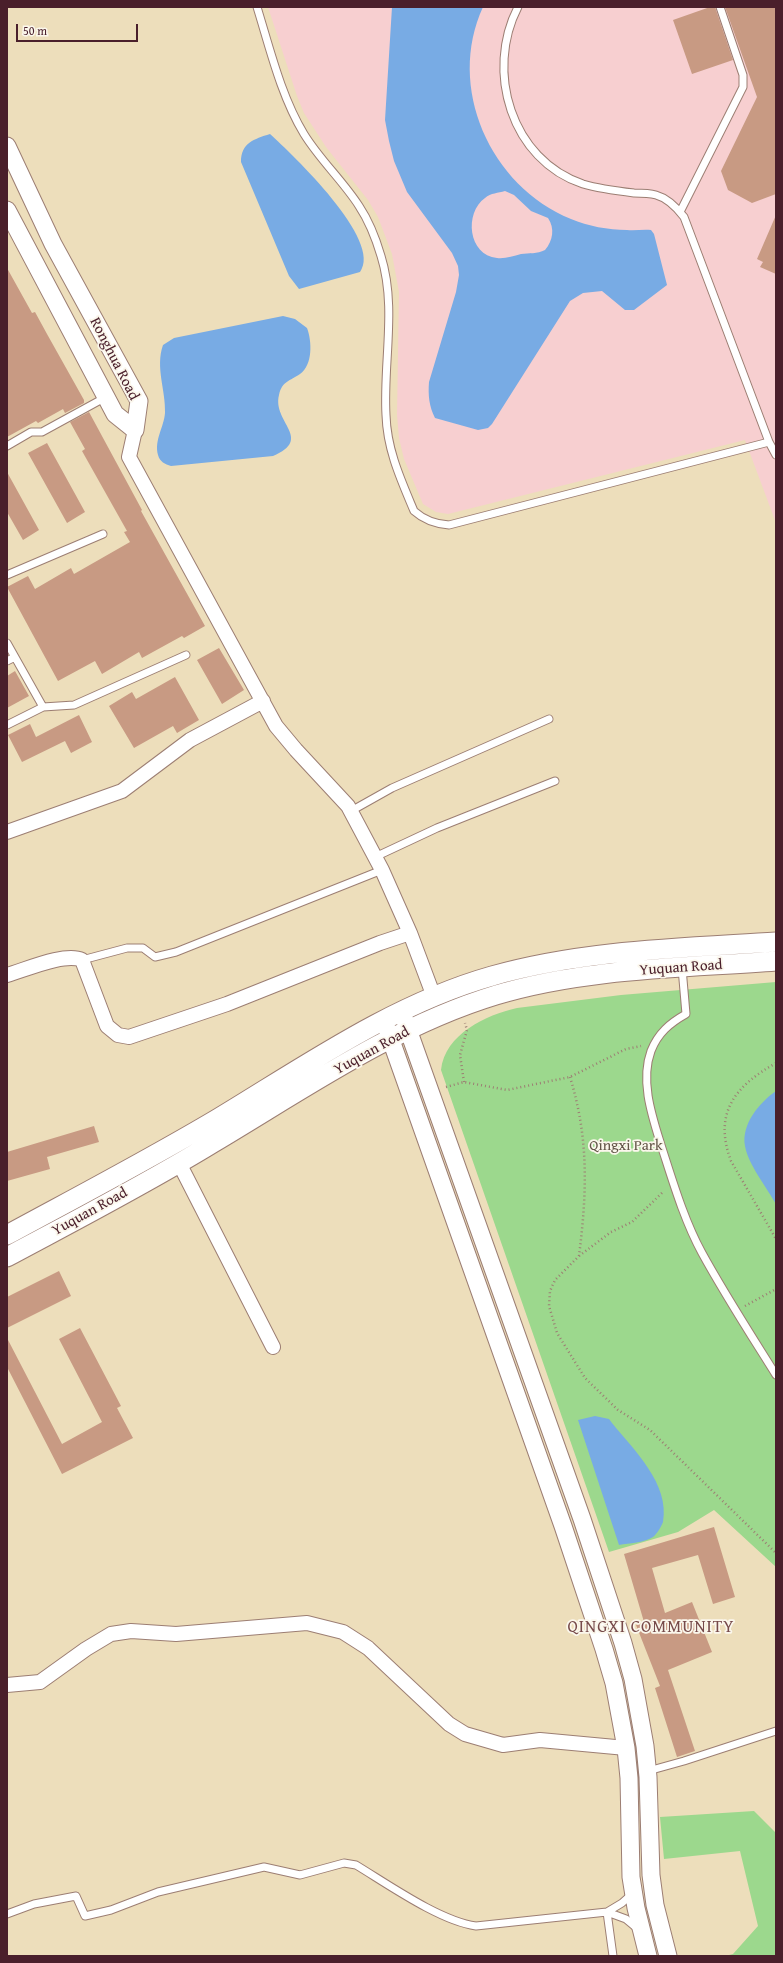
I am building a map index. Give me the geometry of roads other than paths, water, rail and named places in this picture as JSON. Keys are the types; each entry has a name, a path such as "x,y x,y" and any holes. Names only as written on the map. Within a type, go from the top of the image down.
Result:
{"main road":[{"name":"Yuquan Road","path":"7,1235 195,1132 351,1038 384,1020 434,997 492,976 567,960 642,952 776,942"},
{"name":"Yuquan Road","path":"7,1257 179,1163 391,1039 408,1030 461,1008 497,995 571,980 614,974 776,961"}],"street":[{"name":"Ronghua Road","path":"7,146 54,244 139,401 135,430"},
{"name":"Ronghua Road","path":"7,210 115,414 135,430"},
{"path":"135,430 129,457 276,726 351,811 382,870 410,933 434,997"},
{"path":"7,832 122,791 190,740 263,701"},
{"path":"7,975 51,961 77,958 82,960 107,1026 118,1035 129,1037 227,1004 380,943 410,933"},
{"path":"402,1012 579,1512 623,1643 641,1715 648,1771 651,1875 656,1912 668,1956"},
{"path":"384,1020 568,1540 612,1676 626,1748 629,1778 631,1877 640,1930 648,1956"},
{"path":"179,1163 273,1347"},
{"path":"7,1685 40,1682 86,1649 111,1634 131,1631 176,1634 308,1623 343,1632 368,1648 449,1724 465,1734 503,1745 540,1740 626,1748"}],"lane":[{"path":"256,7 287,100 295,118 318,153 359,206 368,222 381,257 388,293 386,416 389,440 394,462 414,511 432,522 449,525 769,442"},
{"path":"518,7 507,33 504,50 504,83 512,116 529,144 553,167 582,183 614,191 656,195 671,203 684,217 769,442 776,455"},
{"path":"680,212 743,87 743,75 720,7"},
{"path":"7,446 31,432 42,432 106,397"},
{"path":"7,575 103,534"},
{"path":"7,643 43,707"},
{"path":"7,725 43,707 74,705 186,655"},
{"path":"7,661 15,657"},
{"path":"351,811 392,788 549,720"},
{"path":"376,857 437,828 555,781"},
{"path":"82,960 127,948 143,948 155,957 176,952 382,870"},
{"path":"682,968 686,1014 666,1027 654,1044 649,1060 649,1102 673,1182 702,1252 776,1375"},
{"path":"648,1771 684,1762 776,1731"},
{"path":"7,1914 34,1904 76,1896 85,1916 111,1910 158,1892 264,1867 300,1875 344,1863 356,1865 446,1918 465,1925 488,1926 607,1912 622,1903 634,1892"},
{"path":"607,1912 626,1919 640,1930"},
{"path":"607,1912 613,1956"}],"water":[{"path":"392,7 483,7 473,38 470,69 473,101 483,131 498,159 518,183 542,204 571,219 584,224 605,228 651,230 654,234 667,285 634,310 625,310 602,291 583,293 570,301 488,428 478,430 435,418 429,400 429,382 456,292 459,275 458,266 452,253 407,192 394,161 385,120","holes":["505,191 514,195 531,211 548,218 552,226 550,243 545,250 539,252 503,258 487,255 475,242 472,232 474,213 478,205 490,195"]},
{"path":"270,134 314,178 348,220 359,240 364,258 360,272 299,289 289,276 241,162 243,150 246,146 254,140"},
{"path":"283,316 295,319 307,328 310,339 310,352 307,365 300,374 284,384 280,390 278,405 291,436 290,443 285,450 273,456 171,466 163,462 158,455 157,444 165,413 160,371 163,345 174,338"},
{"path":"776,1091 776,1204 758,1176 750,1160 745,1146 745,1138 746,1130 753,1114 764,1101"},
{"path":"595,1416 609,1419 640,1456 656,1481 664,1508 663,1522 656,1534 649,1539 641,1542 619,1545 578,1420"}],"district":[{"name":"QINGXI COMMUNITY","path":"651,1628"}],"park label":[{"name":"Qingxi Park","path":"626,1146"}]}
